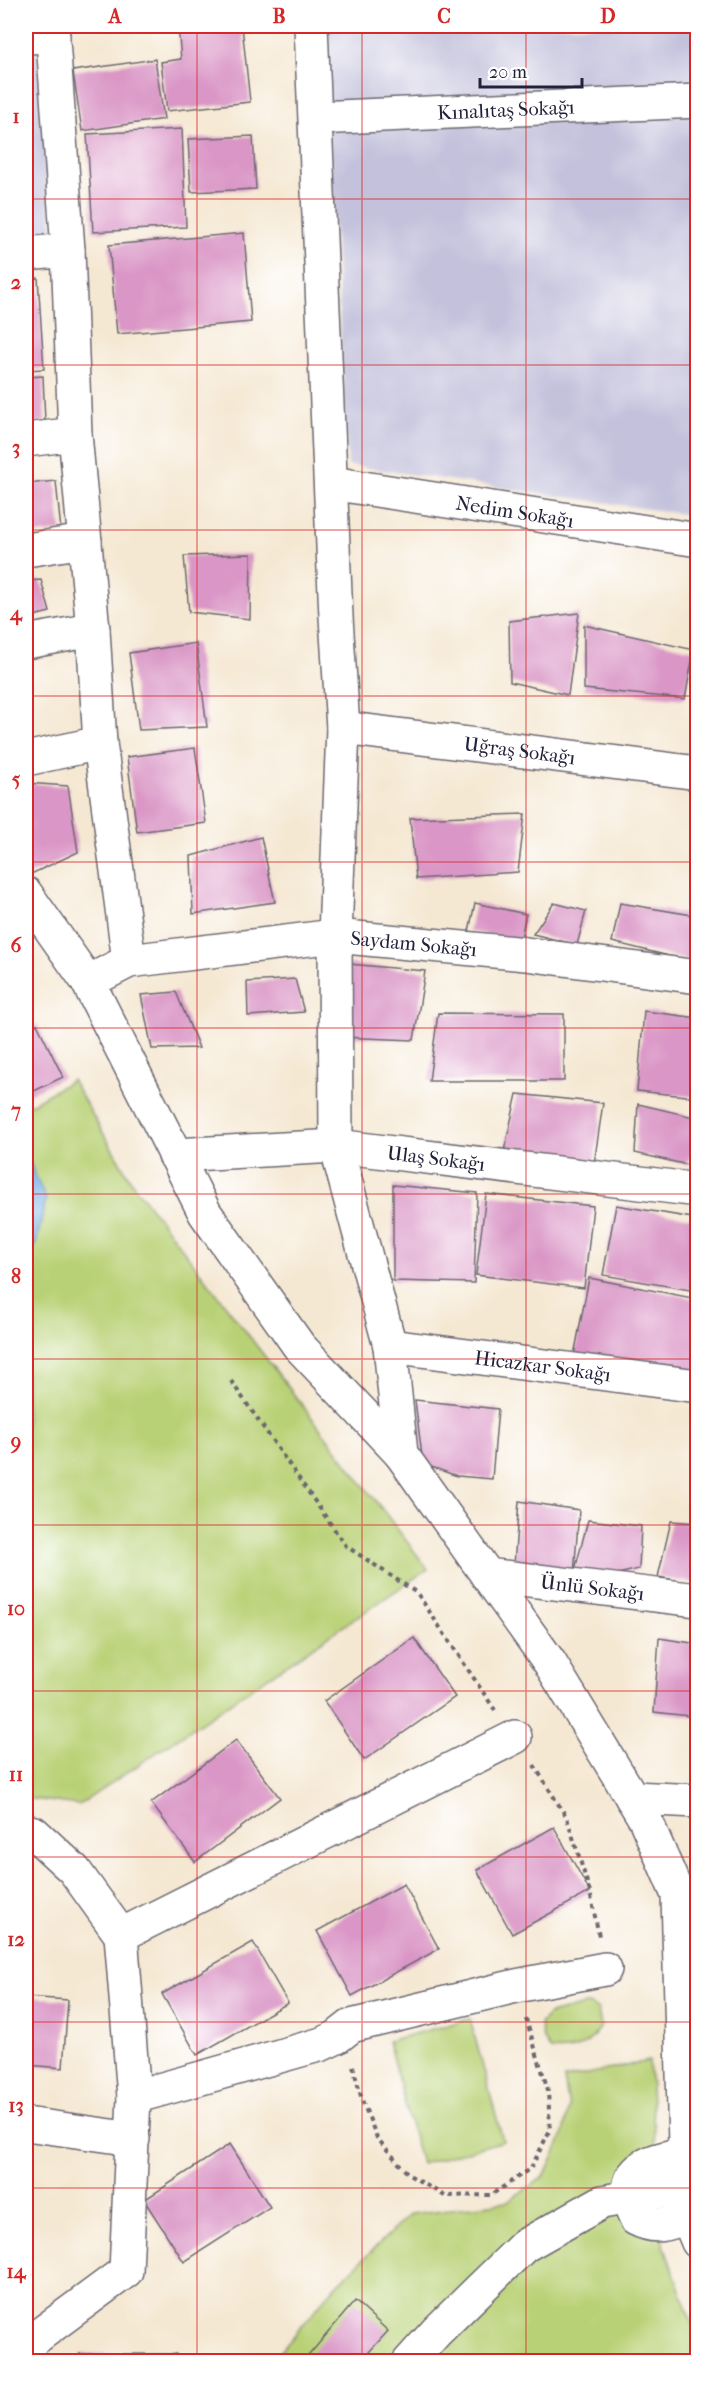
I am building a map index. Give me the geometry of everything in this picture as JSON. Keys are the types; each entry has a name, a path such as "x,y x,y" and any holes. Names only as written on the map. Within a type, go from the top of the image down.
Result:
{"street":[{"path":"311,26 343,728 335,936 336,1146 390,1346 401,1454"},
{"path":"44,33 68,250 75,434 93,630 100,743 129,961 88,982"},
{"name":"Kınalıtaş Sokağı","path":"316,118 698,101"},
{"path":"26,254 68,250"},
{"path":"26,440 75,434"},
{"name":"Nedim Sokağı","path":"331,483 698,540"},
{"path":"26,550 85,541"},
{"path":"26,642 93,630"},
{"name":"Uğraş Sokağı","path":"343,728 698,773"},
{"path":"26,759 100,743"},
{"path":"26,894 88,982 205,1213 299,1346 401,1454 550,1663 645,1820 678,1895 690,2052 685,2154 690,2215 628,2197 602,2202 524,2246 436,2331 409,2361"},
{"name":"Saydam Sokağı","path":"129,961 335,936 526,954 698,978"},
{"name":"Ulaş Sokağı","path":"175,1155 336,1146 698,1190"},
{"name":"Hicazkar Sokağı","path":"390,1346 698,1386"},
{"name":"Ünlü Sokağı","path":"487,1575 698,1600"},
{"path":"121,1935 514,1737"},
{"path":"632,1798 698,1801"},
{"path":"26,1831 34,1833 74,1870 121,1935 134,2097 126,2271 26,2345"},
{"path":"134,2097 322,2044 337,2037 351,2026 516,1986 605,1969"},
{"path":"26,2124 133,2139"},
{"path":"628,2197 631,2181 638,2169 655,2160 685,2154"}],"path":[{"path":"231,1381 346,1546 417,1593 540,1774 567,1818 590,1892 605,1969"},
{"path":"337,2037 349,2050 362,2100 377,2138 409,2175 445,2196 491,2195 531,2168 550,2130 548,2090 516,1986"}],"shaded area":[{"path":"26,26 34,26 53,235 26,238"},
{"path":"323,26 697,26 697,516 348,465"}],"green space":[{"path":"72,1080 134,1186 428,1569 79,1805 26,1798 26,1107"},
{"path":"589,2004 598,2010 601,2026 591,2039 573,2049 550,2050 543,2038 540,2024 549,2014"},
{"path":"470,2019 503,2141 421,2164 388,2041"},
{"path":"649,2061 662,2239 697,2338 697,2361 272,2362 336,2285 410,2214 506,2202 544,2177 562,2138 569,2107 564,2079"}],"water":[{"path":"26,1154 46,1199 36,1244 26,1257"}],"building":[{"path":"178,26 242,26 250,102 167,111 161,62 181,59"},
{"path":"155,59 164,119 82,131 73,71"},
{"path":"182,129 186,227 93,232 87,134"},
{"path":"253,136 256,189 191,192 188,139"},
{"path":"244,233 251,322 117,334 109,245"},
{"path":"38,278 44,369 26,370 26,279"},
{"path":"43,376 45,422 26,423 26,377"},
{"path":"56,481 61,531 26,535 26,484"},
{"path":"251,554 250,619 189,612 184,556"},
{"path":"41,580 50,612 26,618 26,581"},
{"path":"579,613 568,695 510,682 509,621"},
{"path":"584,625 694,650 685,699 584,689"},
{"path":"196,643 207,727 139,730 129,653"},
{"path":"195,748 206,823 137,832 127,757"},
{"path":"26,783 68,786 78,852 29,875 26,866"},
{"path":"525,814 518,872 416,879 410,818"},
{"path":"261,837 275,902 193,914 191,856"},
{"path":"475,903 526,914 520,942 469,931"},
{"path":"554,903 586,911 577,945 533,934"},
{"path":"620,903 698,916 698,963 612,942"},
{"path":"349,964 425,971 414,1040 339,1037"},
{"path":"295,979 304,1012 248,1016 247,982"},
{"path":"176,992 199,1048 152,1049 141,995"},
{"path":"644,1011 698,1018 696,1097 637,1091"},
{"path":"438,1013 564,1014 564,1081 429,1081"},
{"path":"37,1024 63,1077 26,1095 26,1030"},
{"path":"517,1094 603,1103 594,1164 504,1151"},
{"path":"638,1104 698,1118 698,1129 688,1165 635,1153"},
{"path":"393,1185 477,1193 474,1283 393,1281"},
{"path":"486,1194 593,1206 584,1288 476,1275"},
{"path":"616,1205 698,1219 698,1248 690,1290 603,1275"},
{"path":"589,1278 698,1299 698,1360 693,1384 573,1361"},
{"path":"415,1400 498,1409 492,1479 457,1476 423,1464"},
{"path":"519,1501 579,1510 574,1575 513,1578"},
{"path":"588,1520 641,1526 639,1569 571,1585"},
{"path":"671,1521 698,1523 698,1584 658,1577"},
{"path":"414,1638 455,1697 364,1760 324,1701"},
{"path":"659,1638 698,1644 698,1717 654,1712"},
{"path":"236,1740 280,1798 195,1862 151,1803"},
{"path":"554,1827 590,1892 512,1934 477,1870"},
{"path":"404,1884 439,1949 352,1996 317,1931"},
{"path":"253,1942 288,2003 197,2055 162,1994"},
{"path":"26,1997 68,2000 63,2068 26,2065"},
{"path":"230,2144 270,2207 184,2262 144,2200"},
{"path":"355,2301 388,2331 360,2362 303,2362"},
{"path":"80,2354 176,2354 176,2362 80,2362"}]}
